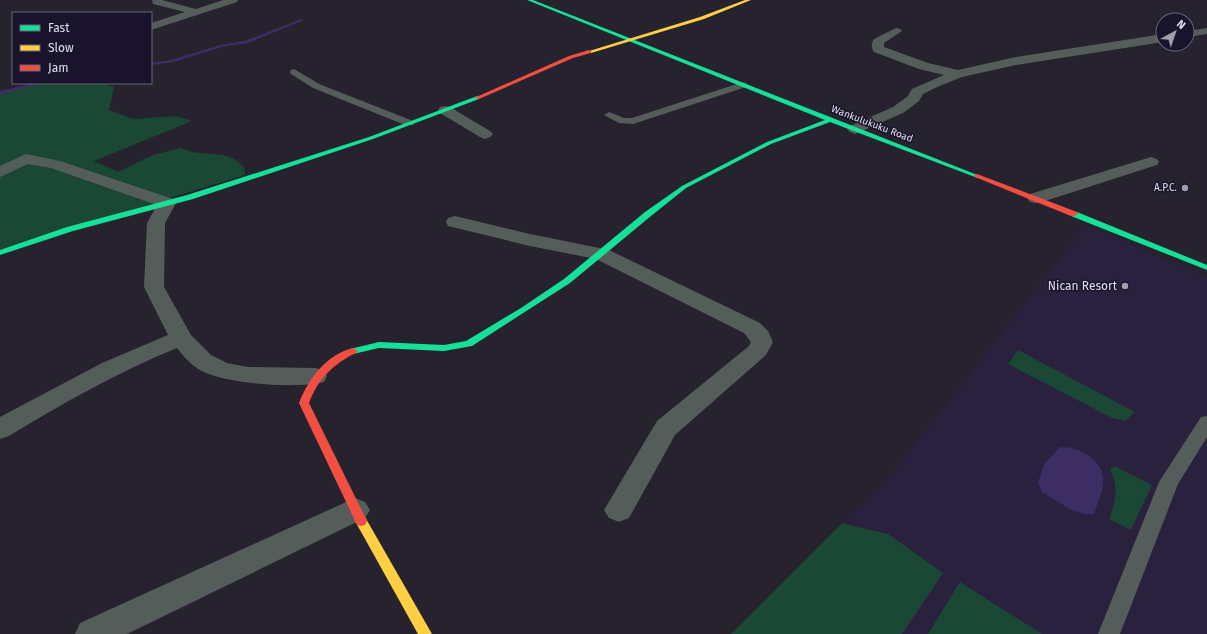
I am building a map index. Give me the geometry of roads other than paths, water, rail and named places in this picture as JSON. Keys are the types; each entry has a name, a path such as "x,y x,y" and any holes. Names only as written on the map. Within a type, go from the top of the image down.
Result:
{"street":[{"path":"157,0 157,2 160,3 196,12"},
{"path":"152,27 233,0"},
{"name":"Wankulukuku Road","path":"529,0 633,40 830,120 1036,198 1207,268"},
{"path":"0,253 70,229 190,197 445,110 571,57 633,40 702,18 749,0"},
{"path":"896,31 878,42 878,49 924,66 958,74"},
{"path":"1195,33 1207,31"},
{"path":"855,129 898,110 914,98 917,92 932,84 958,74 1016,61 1155,39"},
{"path":"445,110 485,134"},
{"path":"425,634 355,510 304,403 309,386 315,376 335,360 359,349 371,346 388,344 429,348 451,348 469,344 553,290 602,254 677,192 766,144 802,129 830,120"},
{"path":"0,172 26,159 54,164 167,203"},
{"path":"1036,198 1151,162"},
{"path":"167,203 156,223 154,288 188,348 210,366 229,372 253,375 315,376"},
{"path":"455,222 530,240 602,254 752,328 760,336 762,342 758,350 666,428 620,510"},
{"path":"0,428 57,395 146,351 181,338"},
{"path":"92,634 355,510"}],"lane":[{"path":"294,72 316,86 409,123"},
{"path":"610,116 623,121 633,122 743,85"},
{"path":"1108,634 1169,482 1207,422"}],"waterway":[{"path":"152,64 172,61 220,46 246,42 302,20"},
{"path":"0,93 37,84"}],"place":[{"name":"A.P.C.","path":"1185,188"},
{"name":"Nican Resort","path":"1125,286"}]}
